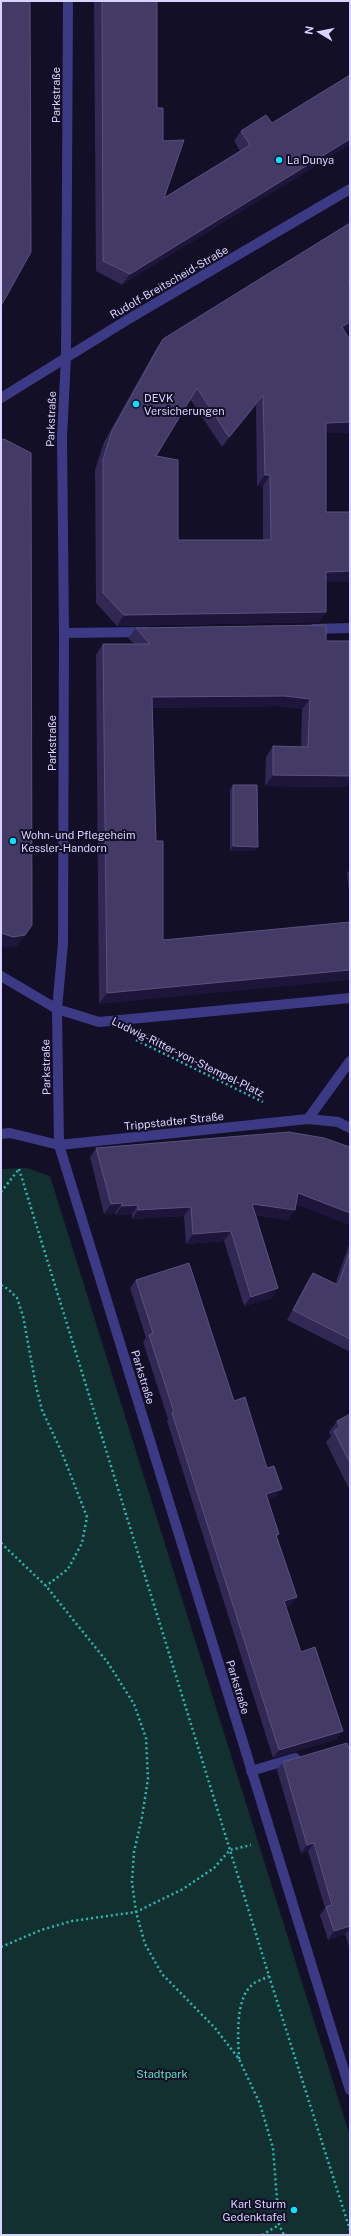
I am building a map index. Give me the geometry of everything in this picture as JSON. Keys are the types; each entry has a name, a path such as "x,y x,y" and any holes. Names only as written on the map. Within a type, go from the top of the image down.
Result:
{"street":[{"name":"Parkstraße","path":"68,1 66,357 62,437 64,633 63,943 58,1009 59,1145 350,2090"},
{"name":"Rudolf-Breitscheid-Straße","path":"1,398 66,357 350,190"},
{"path":"302,629 350,628"},
{"path":"64,633 159,631"},
{"path":"1,976 58,1009 99,1022 350,998"},
{"path":"308,1119 350,1061"},
{"name":"Trippstadter Straße","path":"1,1134 10,1133 59,1145 290,1120 308,1119 338,1122 350,1128"},
{"path":"251,1771 308,1755"}],"path":[{"name":"Ludwig-Ritter-von-Stempel-Platz","path":"132,1038 259,1099 290,1120"},
{"path":"1,1192 19,1169 269,1976 350,2230"},
{"path":"1,1285 8,1289 19,1304 23,1316 42,1410 62,1453 87,1517 82,1543 68,1569 46,1586"},
{"path":"1,1543 46,1586 108,1663 134,1704 146,1738 148,1779 133,1859 132,1882 136,1912 145,1944 162,1974 215,2028 239,2060 260,2104 273,2148 279,2225 284,2235"},
{"path":"1,1947 47,1928 72,1922 136,1912 183,1889 214,1868 230,1850"},
{"path":"239,2060 240,2011 244,1995 252,1984 269,1976"},
{"path":"262,2235 279,2225"}],"green space":[{"name":"Stadtpark","path":"27,1168 50,1176 350,2136 350,2235 1,2235 1,1169"}],"building":[{"path":"1,1 30,1 31,252 1,306"},
{"path":"102,1 157,1 157,108 163,108 163,141 184,140 164,198 250,145 241,131 266,115 272,123 350,75 350,139 130,274 103,261"},
{"path":"350,223 350,281 348,282 350,286 350,322 342,327 350,340 350,422 326,423 326,512 350,512 350,571 326,572 326,612 124,615 103,593 103,460 112,431 163,339","holes":["197,388 229,437 263,395 265,475 270,475 271,540 178,540 178,460 156,456"]},
{"path":"4,439 31,453 32,925 25,935 13,937 1,933 1,440"},
{"path":"326,625 326,641 350,641 350,776 273,775 273,746 308,747 310,699 285,696 152,697 156,841 163,841 163,940 350,922 350,970 107,993 103,644 150,644 136,628"},
{"path":"233,785 257,785 258,847 233,846"},
{"path":"289,1132 324,1138 350,1147 350,1213 298,1193 295,1210 252,1204 278,1288 251,1297 231,1231 193,1234 191,1207 138,1210 138,1205 122,1206 122,1203 111,1204 96,1148"},
{"path":"350,1251 350,1339 293,1310 313,1273 338,1285"},
{"path":"189,1263 234,1401 245,1397 267,1468 274,1466 282,1489 266,1494 279,1534 276,1535 297,1597 284,1601 301,1652 315,1647 343,1731 279,1750 172,1413 174,1412 149,1335 153,1333 136,1280"},
{"path":"350,1414 350,1463 334,1431 340,1427 337,1421"},
{"path":"347,1743 350,1751 350,1926 334,1931 326,1907 332,1905 314,1843 307,1845 283,1762"}],"place":[{"name":"La Dunya","path":"279,160"},
{"name":"DEVK Versicherungen","path":"136,404"},
{"name":"Wohn- und Pflegeheim Kessler-Handorn","path":"13,841"},
{"name":"Karl Sturm Gedenktafel","path":"294,2210"}]}
